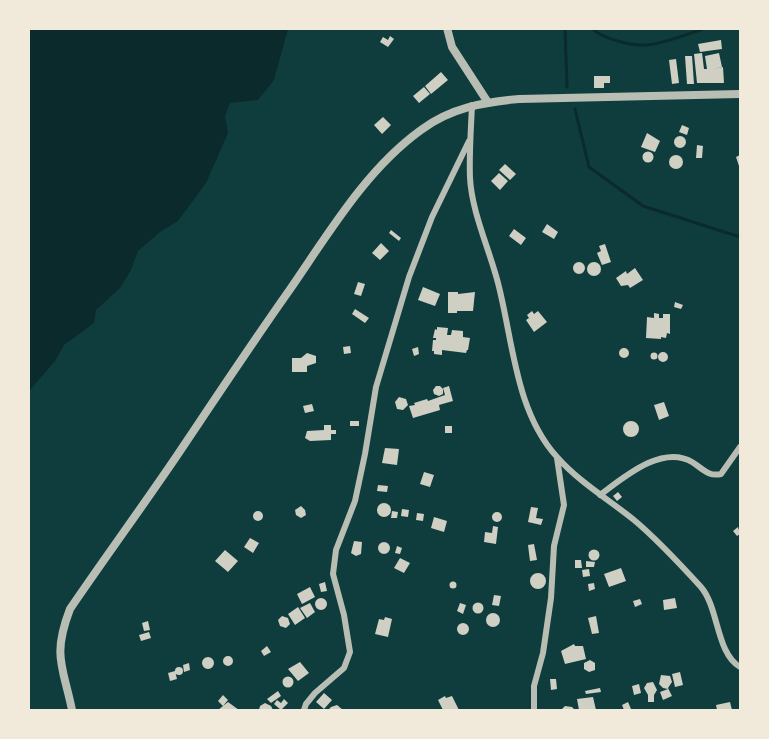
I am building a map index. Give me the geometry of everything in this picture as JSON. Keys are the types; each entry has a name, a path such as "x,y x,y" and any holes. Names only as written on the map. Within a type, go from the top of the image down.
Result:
{"street":[{"path":"447,28 453,47 487,101"},
{"path":"72,711 62,673 59,647 70,609 222,386 348,208 374,174 396,151 422,129 448,114 487,101 741,94"},
{"path":"472,105 470,178 474,204 498,283 524,396 535,423 543,439 557,457 588,487 651,535 704,590 726,652 736,665 741,667"},
{"path":"304,711 315,693 344,669 350,652 344,615 333,574 336,550 355,501 376,387 409,277 432,217 471,138"},
{"path":"600,495 626,476 662,458 685,459 710,474 721,474 741,447"},
{"path":"534,711 534,686 543,654 551,598 554,546 564,505 557,457"}],"water":[{"path":"29,28 288,29 274,80 258,100 230,103 225,116 228,133 206,183 178,221 160,232 138,251 131,270 120,288 96,310 94,323 64,345 55,361 29,391"}],"building":[{"path":"390,36 394,39 388,47 380,42 383,37 388,40"},
{"path":"721,40 722,49 700,52 698,44"},
{"path":"702,53 704,69 707,69 705,56 719,53 722,67 712,69 723,67 724,83 697,83 694,54"},
{"path":"685,56 692,56 694,84 687,84"},
{"path":"676,59 679,83 672,84 669,60"},
{"path":"441,72 448,80 431,94 425,86"},
{"path":"594,76 610,76 610,83 604,83 604,88 594,88"},
{"path":"424,87 430,94 419,103 413,96"},
{"path":"383,117 391,125 382,134 374,125"},
{"path":"682,125 689,128 687,135 679,132"},
{"path":"647,133 660,141 655,152 641,147"},
{"path":"682,136 686,142 682,148 678,148 674,140"},
{"path":"697,145 703,146 702,158 696,158"},
{"path":"648,152 652,153 652,161 648,162 644,161 643,157 644,153"},
{"path":"673,155 679,155 683,162 679,169 673,169 669,165 669,159"},
{"path":"740,155 740,169 736,157"},
{"path":"505,164 516,174 510,180 499,170"},
{"path":"499,173 508,181 500,190 491,181"},
{"path":"547,224 558,232 554,239 542,232"},
{"path":"514,229 526,238 521,245 509,236"},
{"path":"391,230 401,238 399,241 389,233"},
{"path":"381,243 389,251 380,260 372,253"},
{"path":"605,244 611,262 602,265 597,253 601,251 599,246"},
{"path":"579,262 585,268 579,274 573,268"},
{"path":"594,262 599,264 601,269 599,274 594,276 589,274 587,269 589,264"},
{"path":"635,268 643,280 630,288 628,285 621,286 616,278"},
{"path":"358,282 365,284 361,296 354,294"},
{"path":"423,287 440,294 435,306 418,300"},
{"path":"448,292 458,292 458,294 475,292 473,311 448,313"},
{"path":"675,302 683,305 681,309 674,307"},
{"path":"355,309 369,318 365,323 352,314"},
{"path":"532,311 534,314 538,311 547,322 534,332 526,320 529,318 527,315"},
{"path":"654,313 659,314 659,318 663,318 663,314 670,314 670,334 667,333 666,338 646,338 647,317 654,318"},
{"path":"437,327 448,328 447,335 451,335 452,330 463,331 463,337 470,338 466,353 442,350 442,355 434,354 433,340 436,338 433,338"},
{"path":"350,346 351,353 344,354 343,347"},
{"path":"418,347 419,354 414,356 412,349"},
{"path":"624,348 629,353 624,358 619,353"},
{"path":"663,352 667,353 667,361 663,362 659,361 658,357 659,353"},
{"path":"307,353 316,356 316,363 307,366 307,372 292,372 292,358 301,358"},
{"path":"654,353 657,356 654,359 651,356"},
{"path":"436,386 443,389 443,394 439,396 434,394 433,390"},
{"path":"449,386 453,401 439,405 440,410 413,418 409,406 445,395 443,388"},
{"path":"399,397 406,399 408,405 403,410 397,409 395,402"},
{"path":"664,402 669,416 659,420 654,405"},
{"path":"312,404 314,411 305,413 303,406"},
{"path":"350,421 359,421 359,426 350,426"},
{"path":"631,421 637,423 639,429 637,435 631,437 625,435 623,429 625,423"},
{"path":"324,425 331,425 331,430 336,430 336,434 331,434 331,440 310,441 305,438 307,431 324,430"},
{"path":"445,426 452,426 452,433 445,433"},
{"path":"385,448 399,449 397,465 382,463"},
{"path":"424,472 434,475 430,487 420,484"},
{"path":"378,485 388,486 387,492 377,491"},
{"path":"618,492 622,497 617,501 613,496"},
{"path":"384,503 389,505 391,510 389,515 384,517 379,515 377,510 379,505"},
{"path":"301,506 306,515 301,518 296,515 295,510"},
{"path":"531,507 538,508 536,518 543,519 541,525 528,522"},
{"path":"402,509 409,510 408,517 401,516"},
{"path":"258,511 263,516 258,521 253,516"},
{"path":"392,511 398,512 397,518 391,518"},
{"path":"497,512 502,517 497,522 492,517"},
{"path":"417,513 424,514 423,521 416,520"},
{"path":"434,517 447,521 444,532 431,528"},
{"path":"493,526 498,527 496,544 484,542 485,532 492,533"},
{"path":"738,527 740,534 737,536 733,531"},
{"path":"250,538 259,543 253,553 244,547"},
{"path":"354,541 362,542 361,554 356,556 351,553"},
{"path":"384,542 390,548 384,554 378,548"},
{"path":"534,544 537,560 530,561 528,545"},
{"path":"397,546 402,548 400,554 395,553"},
{"path":"225,550 238,561 228,572 215,561"},
{"path":"594,550 598,551 598,559 594,560 590,559 589,555 590,551"},
{"path":"400,558 410,563 404,573 394,568"},
{"path":"575,560 581,560 582,568 575,568"},
{"path":"586,561 595,562 594,567 586,567"},
{"path":"621,568 626,581 609,587 604,574"},
{"path":"589,569 590,576 583,577 582,570"},
{"path":"538,573 546,581 538,589 530,581"},
{"path":"453,581 457,585 453,589 449,585"},
{"path":"325,582 327,591 321,592 319,584"},
{"path":"594,583 595,589 589,591 588,584"},
{"path":"310,587 315,597 302,604 297,594"},
{"path":"494,595 501,596 499,606 492,605"},
{"path":"323,598 327,604 323,610 319,610 315,602"},
{"path":"675,598 677,608 664,610 663,600"},
{"path":"640,599 642,604 635,607 633,601"},
{"path":"310,603 315,612 307,618 300,608"},
{"path":"460,603 466,605 463,614 457,611"},
{"path":"478,603 482,604 482,612 478,613 474,612 473,608 474,604"},
{"path":"298,607 305,618 295,625 288,614"},
{"path":"490,613 496,613 500,620 496,627 490,627 486,623 486,617"},
{"path":"282,616 288,618 290,624 286,628 280,626 278,620"},
{"path":"596,616 599,633 592,634 588,618"},
{"path":"385,617 392,619 388,637 375,634 379,619 384,620"},
{"path":"148,621 150,630 144,631 142,623"},
{"path":"465,623 469,629 465,635 461,635 457,627"},
{"path":"149,632 151,638 141,641 139,635"},
{"path":"574,644 583,646 586,659 565,664 561,651"},
{"path":"267,646 271,652 264,656 261,651"},
{"path":"228,656 232,657 232,665 228,666 224,665 223,661 224,657"},
{"path":"210,657 214,663 210,669 206,669 202,661"},
{"path":"590,660 595,663 595,670 589,672 584,669 584,663"},
{"path":"300,662 309,673 298,681 288,669"},
{"path":"189,663 190,670 184,672 183,665"},
{"path":"179,667 183,671 179,675 175,671"},
{"path":"175,671 177,679 170,681 168,673"},
{"path":"680,672 683,685 675,687 672,674"},
{"path":"661,675 670,676 672,682 668,688 672,696 663,700 660,692 668,689 659,684"},
{"path":"288,676 294,682 288,688 282,682"},
{"path":"550,679 556,679 557,689 551,690"},
{"path":"653,682 657,690 654,702 648,702 648,695 644,688 647,683"},
{"path":"639,684 641,693 634,695 632,686"},
{"path":"600,688 601,692 586,694 585,691"},
{"path":"278,691 281,696 271,703 267,699"},
{"path":"324,693 332,700 324,709 316,702"},
{"path":"223,695 228,700 223,706 218,701"},
{"path":"445,696 446,698 452,696 459,710 443,710 438,700"},
{"path":"593,697 596,710 579,710 577,699"},
{"path":"284,699 288,703 281,710 274,704 277,700 281,703"},
{"path":"228,702 239,710 218,710"},
{"path":"628,702 631,709 624,710 622,705"},
{"path":"730,702 732,710 717,710 716,705"},
{"path":"265,703 273,710 259,710 260,706"},
{"path":"337,705 343,710 328,710 331,707"},
{"path":"565,706 572,707 575,710 561,710"}],"waterway":[{"path":"565,28 567,87"},
{"path":"592,28 610,38 640,45 659,43 706,28"},
{"path":"575,109 589,167 643,206 740,237"}]}
